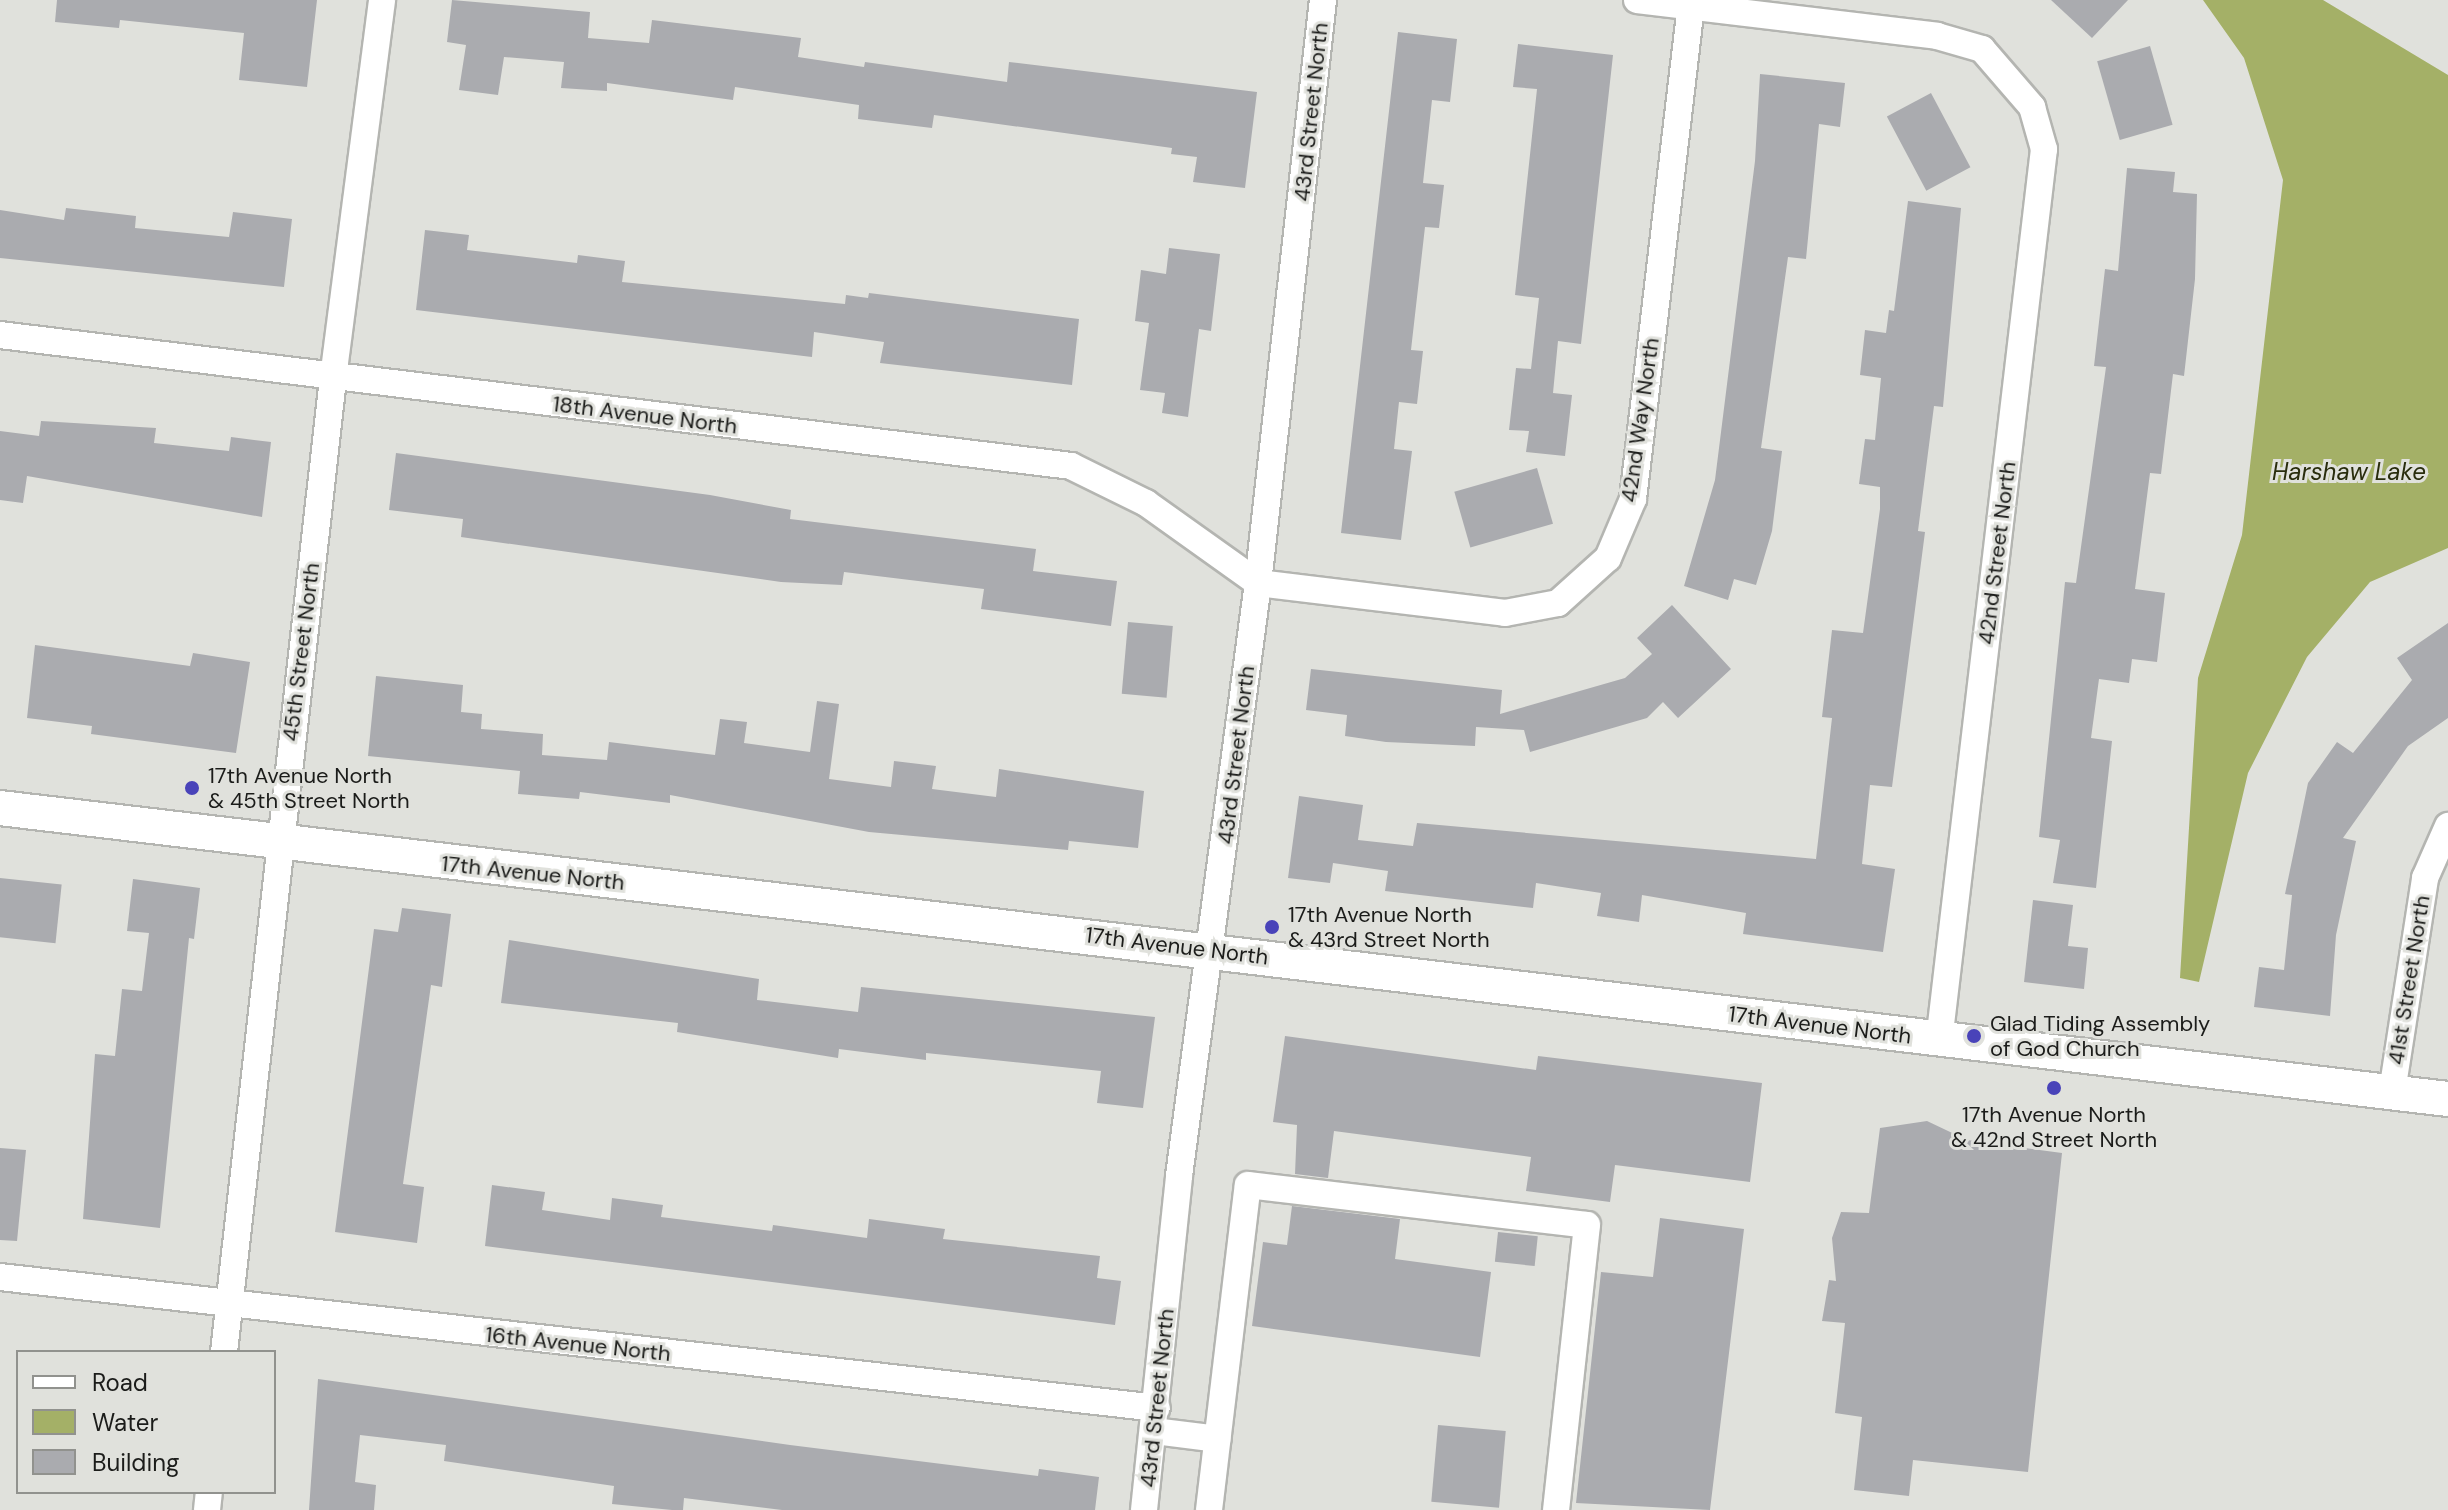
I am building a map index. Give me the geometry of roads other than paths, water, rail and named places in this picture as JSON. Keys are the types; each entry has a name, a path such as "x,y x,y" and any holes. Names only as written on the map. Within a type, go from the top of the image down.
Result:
{"street":[{"name":"45th Street North","path":"224,1350 278,845 333,378 382,0"},
{"name":"43rd Street North","path":"1144,1510 1156,1419 1179,1176 1213,950 1258,583 1323,0"},
{"name":"42nd Street North","path":"1637,0 1937,36 1982,49 2010,73 2032,107 2044,149 1939,1041"},
{"name":"42nd Way North","path":"1258,583 1505,613 1558,603 1608,558 1633,499 1691,6"},
{"name":"18th Avenue North","path":"0,335 1071,466 1146,503 1258,583"},
{"name":"17th Avenue North","path":"0,808 278,845 1213,950 1939,1041 2448,1099"},
{"name":"41st Street North","path":"2392,1092 2425,878 2448,826"},
{"path":"1209,1510 1248,1185 1587,1225 1556,1510"},
{"name":"16th Avenue North","path":"0,1277 1156,1419 1218,1439"}],"water":[{"name":"Harshaw Lake","path":"2203,0 2323,0 2448,75 2448,548 2370,582 2307,657 2248,773 2199,982 2180,978 2198,678 2242,535 2283,180 2244,58"}],"place":[{"name":"17th Avenue North & 45th Street North","path":"192,788"},
{"name":"17th Avenue North & 43rd Street North","path":"1272,927"},
{"name":"Glad Tiding Assembly of God Church","path":"1974,1036"},
{"name":"17th Avenue North & 42nd Street North","path":"2054,1088"}]}
